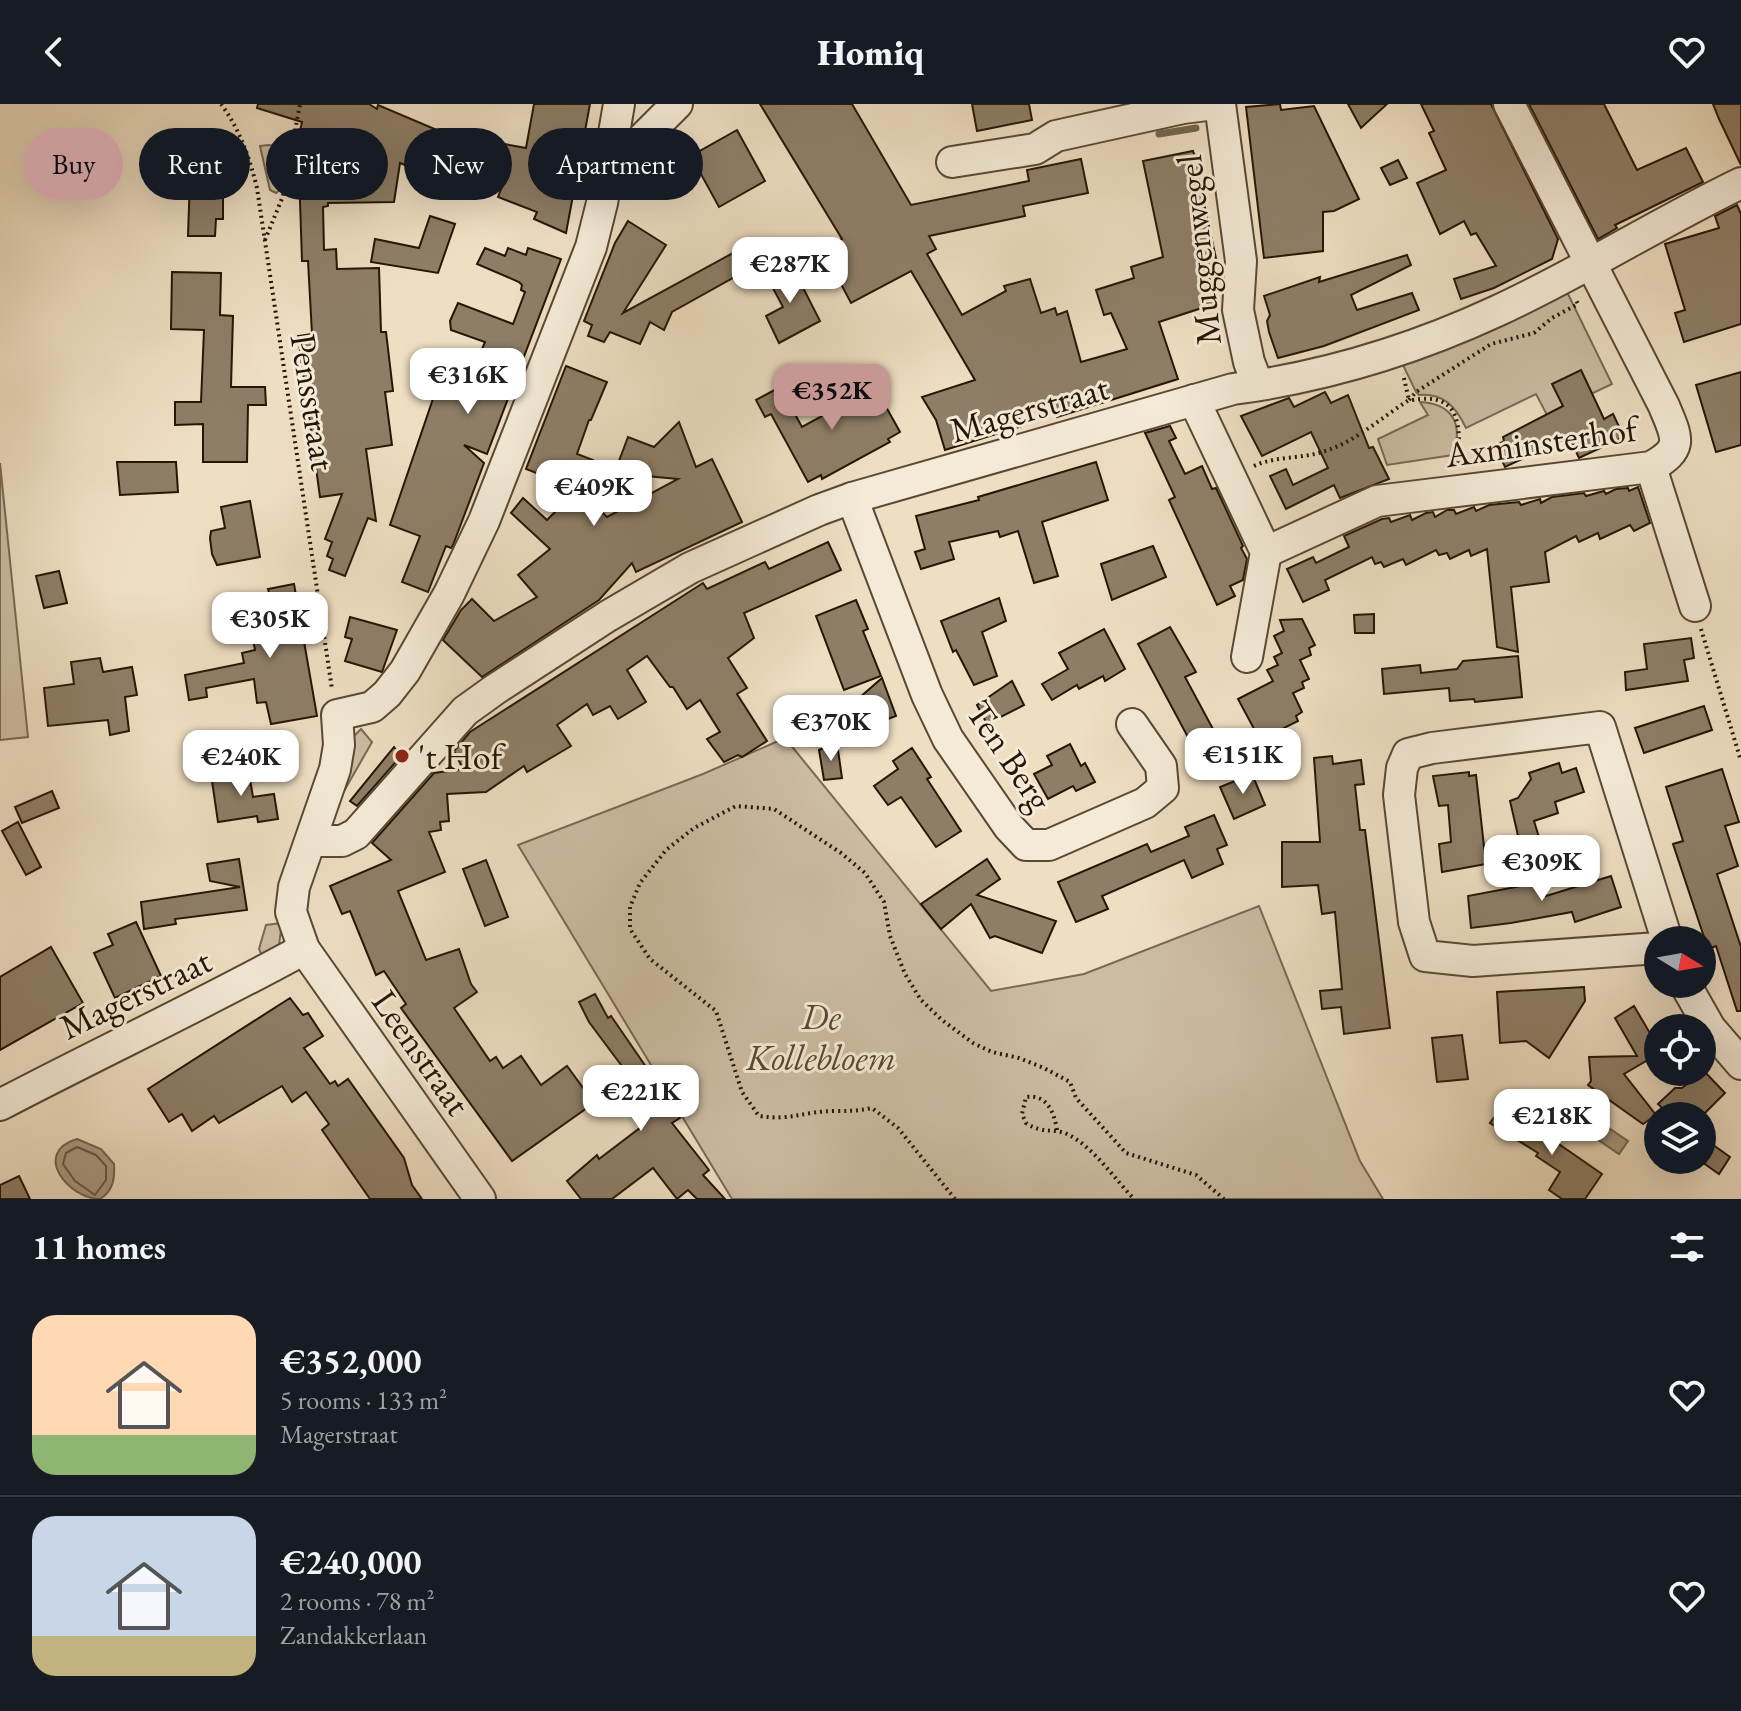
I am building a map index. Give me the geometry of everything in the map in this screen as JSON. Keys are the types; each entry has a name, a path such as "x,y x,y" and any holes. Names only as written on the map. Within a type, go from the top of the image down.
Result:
{"street":[{"path":"616,128 619,104"},
{"path":"656,128 677,104"},
{"name":"Muggenwegel","path":"952,162 1035,149 1056,136 1183,108 1218,104 1241,261 1238,310 1249,362 1258,385"},
{"name":"Axminsterhof","path":"1266,552 1377,501 1651,467 1669,457 1675,445 1674,430 1664,406 1509,104"},
{"name":"Magerstraat","path":"311,841 342,841 356,834 465,711 608,616 690,568 852,498 1233,389 1293,380 1393,350 1497,311 1741,183"},
{"path":"337,715 372,707 387,694 405,671 468,559 591,247 601,200"},
{"path":"1194,400 1266,552 1247,657"},
{"path":"1651,467 1695,606"},
{"name":"Ten Berg","path":"852,498 927,695 948,739 1009,827 1026,845 1049,845 1145,803 1163,788 1161,766 1132,724"},
{"name":"Leenstraat","path":"337,715 339,745 335,769 294,887 291,912 304,949 480,1199"},
{"path":"1644,949 1473,961 1425,956 1414,922 1399,795 1402,768 1408,754 1432,748 1600,727 1663,926"},
{"name":"Magerstraat","path":"0,1105 304,949"},
{"path":"1693,998 1710,1028 1741,1064"}],"path":[{"name":"Pensstraat","path":"221,104 234,121 247,149 257,188 337,715"},
{"path":"264,242 283,196 300,104"},
{"path":"1231,479 1264,461 1324,452 1355,436 1491,344 1534,333 1574,306"},
{"path":"1393,350 1409,400"},
{"path":"1409,400 1422,398 1437,401 1456,416 1461,436 1457,492"},
{"path":"1695,606 1715,682 1741,761"},
{"path":"955,1199 898,1128 872,1108 782,1120 759,1116 742,1092 716,1011 650,959 630,929 630,907 640,883 666,850 694,828 736,806 774,809 841,853 865,873 884,902 890,936 905,974 921,1000 942,1020 973,1043 1031,1063 1070,1082 1076,1098 1126,1153 1196,1175 1224,1199"},
{"path":"1057,1130 1054,1111 1045,1101 1035,1095 1026,1097 1022,1114 1026,1123 1046,1132 1057,1130 1071,1136 1089,1150 1134,1199"}],"green space":[{"path":"266,145 266,172 260,146"},
{"path":"1567,292 1612,384 1547,415 1536,394 1466,428 1448,403 1416,392 1401,361"},
{"path":"1420,402 1441,407 1453,418 1457,434 1453,455 1387,465 1378,439 1428,415"},
{"path":"0,463 28,737 0,740"},
{"path":"361,729 372,742 343,793 352,738"},
{"name":"De Kollebloem","path":"785,738 991,991 1084,974 1259,906 1360,1161 1383,1199 732,1199 518,845 703,774"},
{"path":"282,923 279,945 263,958 259,949 266,925"}],"water":[{"path":"1594,1118 1628,1141 1619,1154 1585,1131"},
{"path":"77,1139 101,1149 114,1164 112,1184 100,1199 77,1192 67,1184 56,1164 57,1154"}],"building":[{"path":"258,104 369,104 377,109 378,105 432,128 404,128 404,165 400,163 394,202 328,203 323,207 324,250 336,249 337,269 379,268 381,332 386,332 393,391 385,392 392,445 366,449 376,521 368,518 345,576 329,570 333,559 327,556 332,542 325,539 342,494 320,497 298,336 312,334 308,261 302,261 300,200 388,200 388,128 301,128 302,122 257,108"},
{"path":"534,104 590,104 586,128 530,128"},
{"path":"760,104 852,104 911,205 1029,181 1027,170 1081,159 1088,193 1023,206 1025,216 929,236 936,249 927,254 962,315 1006,291 1004,286 1030,279 1041,313 1055,308 1057,315 1067,311 1081,362 1127,349 1111,313 1104,315 1096,290 1134,278 1131,267 1163,257 1143,161 1193,151 1201,175 1198,176 1217,263 1206,266 1217,303 1159,322 1178,379 1057,417 1051,399 1017,412 1022,426 945,450 936,420 922,397 975,380 911,271 851,303 823,250 842,239"},
{"path":"972,104 1029,104 1032,120 977,131"},
{"path":"1280,104 1281,110 1314,106 1359,199 1334,211 1323,212 1323,251 1264,258 1246,107"},
{"path":"1348,104 1387,104 1361,128"},
{"path":"1421,104 1491,104 1558,239 1552,259 1494,288 1461,299 1454,279 1496,266 1476,233 1471,235 1464,221 1440,234 1417,183 1446,170 1429,133 1434,131"},
{"path":"1529,104 1604,104 1637,170 1686,148 1703,182 1615,225 1617,228 1598,239"},
{"path":"1713,104 1741,104 1741,165 1719,119"},
{"path":"737,130 765,181 719,207 703,178 703,149"},
{"path":"528,137 528,200 572,200 566,233 534,219 537,212 506,200 512,200 512,145 526,148"},
{"path":"1398,160 1407,178 1390,185 1381,168"},
{"path":"189,200 223,200 223,219 216,219 215,236 188,236"},
{"path":"1737,205 1741,214 1741,324 1684,342 1675,313 1685,310 1665,244 1719,228 1715,216"},
{"path":"430,216 455,224 438,273 371,262 375,239 419,248"},
{"path":"628,221 666,245 623,313 755,241 765,260 672,312 664,330 650,322 640,344 610,332 604,342 588,336 592,325 584,321 615,243"},
{"path":"485,248 505,256 508,248 526,255 528,248 561,259 487,454 464,445 484,463 453,545 451,548 446,546 428,592 402,582 420,536 390,525 437,387 458,395 467,373 471,375 485,342 451,330 450,321 458,303 513,324 525,292 521,290 519,282 477,264"},
{"path":"1407,255 1411,265 1351,295 1357,310 1412,293 1419,310 1324,346 1278,358 1269,332 1267,321 1270,315 1264,296 1320,277 1319,282"},
{"path":"791,264 820,321 779,343 766,316 783,307 767,277"},
{"path":"172,272 221,273 220,315 233,316 231,387 265,387 266,405 248,405 247,462 203,462 203,424 175,425 175,402 201,402 204,330 171,329"},
{"path":"566,366 607,382 577,454 593,460 582,490 579,490 607,517 678,479 635,475 634,466 619,461 628,437 654,447 679,422 696,467 712,459 742,522 636,572 632,563 599,600 482,677 443,640 461,610 472,599 494,621 537,597 518,575 550,549 511,513 523,498 547,520 578,489 526,469"},
{"path":"1581,370 1604,419 1613,414 1624,437 1579,458 1569,437 1505,467 1495,446 1504,441 1503,437 1563,406 1552,384"},
{"path":"1741,372 1741,445 1716,452 1696,385"},
{"path":"780,387 802,427 875,387 900,432 888,439 890,442 822,479 821,475 808,482 771,414 765,417 756,400"},
{"path":"1325,392 1331,403 1348,395 1369,448 1373,447 1389,479 1340,498 1334,485 1286,509 1270,476 1286,469 1293,485 1328,468 1311,432 1262,456 1241,416 1289,398 1294,407"},
{"path":"1170,426 1176,438 1169,441 1185,474 1202,466 1212,489 1216,488 1247,559 1243,580 1230,586 1235,596 1217,605 1169,500 1175,497 1145,433"},
{"path":"117,462 176,462 178,492 120,495"},
{"path":"1096,462 1108,500 1042,522 1058,576 1034,583 1018,531 1000,537 998,531 949,542 954,559 921,569 915,552 925,549 916,516 979,500 978,497"},
{"path":"1638,487 1650,523 1634,531 1630,525 1600,539 1598,533 1579,542 1576,536 1545,552 1549,582 1511,587 1518,652 1497,647 1487,549 1471,556 1469,550 1450,559 1447,553 1439,555 1436,550 1406,565 1403,559 1384,567 1381,562 1375,564 1372,557 1325,580 1329,590 1303,602 1287,569 1313,557 1316,563 1349,547 1344,536 1382,519 1389,518 1391,522 1410,515 1412,520 1426,513 1433,512 1435,517 1447,510 1454,510 1456,514 1474,507 1476,511 1489,505 1519,502 1521,505 1540,499 1541,503 1552,497 1584,493 1586,496 1604,491 1606,494 1616,489 1628,488 1629,491"},
{"path":"250,501 260,557 217,565 210,538 211,531 225,528 221,507"},
{"path":"828,542 841,570 744,613 754,638 728,658 747,688 737,694 767,741 742,757 738,755 724,762 707,739 720,732 700,700 687,709 647,656 627,670 646,702 618,719 610,706 593,715 587,704 557,725 571,746 527,772 524,766 486,792 447,794 449,821 440,822 441,830 429,832 445,872 398,891 426,960 459,949 471,984 477,992 454,1008 490,1061 496,1057 503,1068 521,1056 541,1085 567,1066 594,1103 512,1161 401,1008 406,1004 384,971 376,975 350,911 342,914 330,886 391,860 372,843 434,773 463,769 454,751 470,732 703,583 707,589 765,562 769,569"},
{"path":"1153,546 1166,577 1112,600 1101,564"},
{"path":"59,571 67,603 44,608 36,576"},
{"path":"294,584 317,716 271,724 266,702 257,703 254,679 206,688 207,697 189,700 185,675 244,663 242,653 255,650 246,600 270,596 268,589"},
{"path":"999,598 1006,621 982,632 997,676 974,685 956,650 953,652 941,621"},
{"path":"856,600 868,629 863,631 881,676 844,690 816,616"},
{"path":"1374,614 1374,633 1355,633 1354,615"},
{"path":"350,617 397,630 382,672 345,661 352,639 345,637"},
{"path":"1302,619 1315,645 1309,648 1311,655 1300,660 1309,679 1302,682 1304,688 1293,693 1302,712 1296,716 1298,721 1260,740 1238,699 1273,681 1267,670 1278,665 1274,657 1282,653 1274,636 1284,631 1280,620"},
{"path":"1170,627 1196,672 1185,677 1213,729 1190,741 1138,644"},
{"path":"1104,629 1125,669 1105,681 1103,676 1079,689 1077,685 1052,700 1042,684 1068,669 1059,653"},
{"path":"1691,638 1694,658 1684,660 1688,681 1626,690 1625,672 1647,669 1644,644"},
{"path":"1518,656 1522,697 1450,701 1449,688 1384,694 1382,669 1420,665 1421,673 1457,669 1463,661"},
{"path":"100,658 103,672 132,667 137,695 125,697 129,731 110,735 108,720 48,726 44,688 74,684 71,662"},
{"path":"882,678 896,716 841,737 835,719"},
{"path":"1012,681 1024,705 987,724 977,705"},
{"path":"1704,706 1712,730 1644,753 1635,728"},
{"path":"837,743 842,778 824,780 819,750"},
{"path":"1070,744 1081,766 1085,763 1095,782 1076,791 1073,786 1048,799 1034,774 1052,765 1047,756"},
{"path":"394,747 401,756 357,806 350,801"},
{"path":"912,748 931,777 927,779 961,831 936,847 901,797 888,805 874,786 898,769 893,761"},
{"path":"1332,756 1333,764 1361,760 1364,784 1355,785 1360,830 1365,830 1390,1028 1344,1034 1341,1007 1322,1009 1320,991 1342,989 1335,912 1322,914 1318,885 1282,887 1282,842 1320,842 1314,758"},
{"path":"1559,763 1562,773 1576,768 1584,792 1555,802 1558,813 1534,821 1542,847 1522,853 1510,801 1518,798 1531,779 1529,773"},
{"path":"248,768 253,797 274,794 278,819 258,822 257,816 218,822 211,774"},
{"path":"1722,769 1739,822 1725,826 1738,866 1717,874 1741,947 1741,1011 1737,1011 1716,946 1716,926 1700,926 1673,844 1683,841 1666,787"},
{"path":"1469,772 1469,776 1476,775 1486,864 1442,872 1439,844 1451,842 1448,805 1439,806 1433,776"},
{"path":"1252,774 1265,805 1234,819 1220,787"},
{"path":"52,791 59,808 22,823 15,807"},
{"path":"1214,815 1227,845 1217,849 1223,864 1192,878 1184,860 1102,896 1108,909 1076,922 1058,882 1147,844 1151,852 1189,836 1185,827"},
{"path":"18,822 41,867 26,875 2,831"},
{"path":"239,859 247,910 175,919 176,924 144,929 141,902 240,887 210,881 207,864"},
{"path":"987,859 1000,879 977,895 1056,921 1042,953 995,936 990,938 971,904 941,929 921,904"},
{"path":"486,860 508,917 485,926 463,869"},
{"path":"1611,876 1621,907 1575,922 1572,912 1471,928 1468,896 1542,882 1546,896"},
{"path":"136,922 161,976 115,998 94,953 113,945 108,934"},
{"path":"51,947 83,1003 0,1050 0,977"},
{"path":"1584,987 1585,1001 1549,1058 1526,1041 1500,1043 1497,992"},
{"path":"595,994 608,1018 611,1016 680,1118 672,1123 709,1170 703,1175 725,1199 697,1199 688,1190 677,1199 653,1168 612,1199 581,1199 567,1181 597,1155 599,1159 641,1127 631,1114 648,1101 589,1022 579,1002"},
{"path":"290,998 303,1015 308,1013 323,1036 304,1048 330,1084 335,1081 338,1086 348,1079 404,1158 412,1185 422,1199 370,1199 322,1130 329,1124 306,1092 292,1102 282,1086 219,1123 214,1116 192,1131 182,1114 169,1122 148,1089"},
{"path":"1634,1006 1644,1023 1644,1062 1624,1074 1646,1102 1643,1124 1588,1085 1591,1081 1589,1057 1637,1056 1615,1018"},
{"path":"1462,1035 1468,1079 1437,1082 1432,1038"},
{"path":"1716,1084 1725,1093 1716,1102 1660,1102 1675,1088"},
{"path":"1501,1108 1523,1122 1526,1118 1602,1174 1585,1199 1562,1199 1549,1190 1560,1172 1536,1156 1538,1153 1490,1123"},
{"path":"1716,1147 1730,1157 1719,1174 1716,1172"},
{"path":"19,1176 30,1199 0,1199 0,1185"}],"waterway":[{"path":"1159,134 1196,128"}],"place":[{"name":"'t Hof","path":"402,756"}]}
